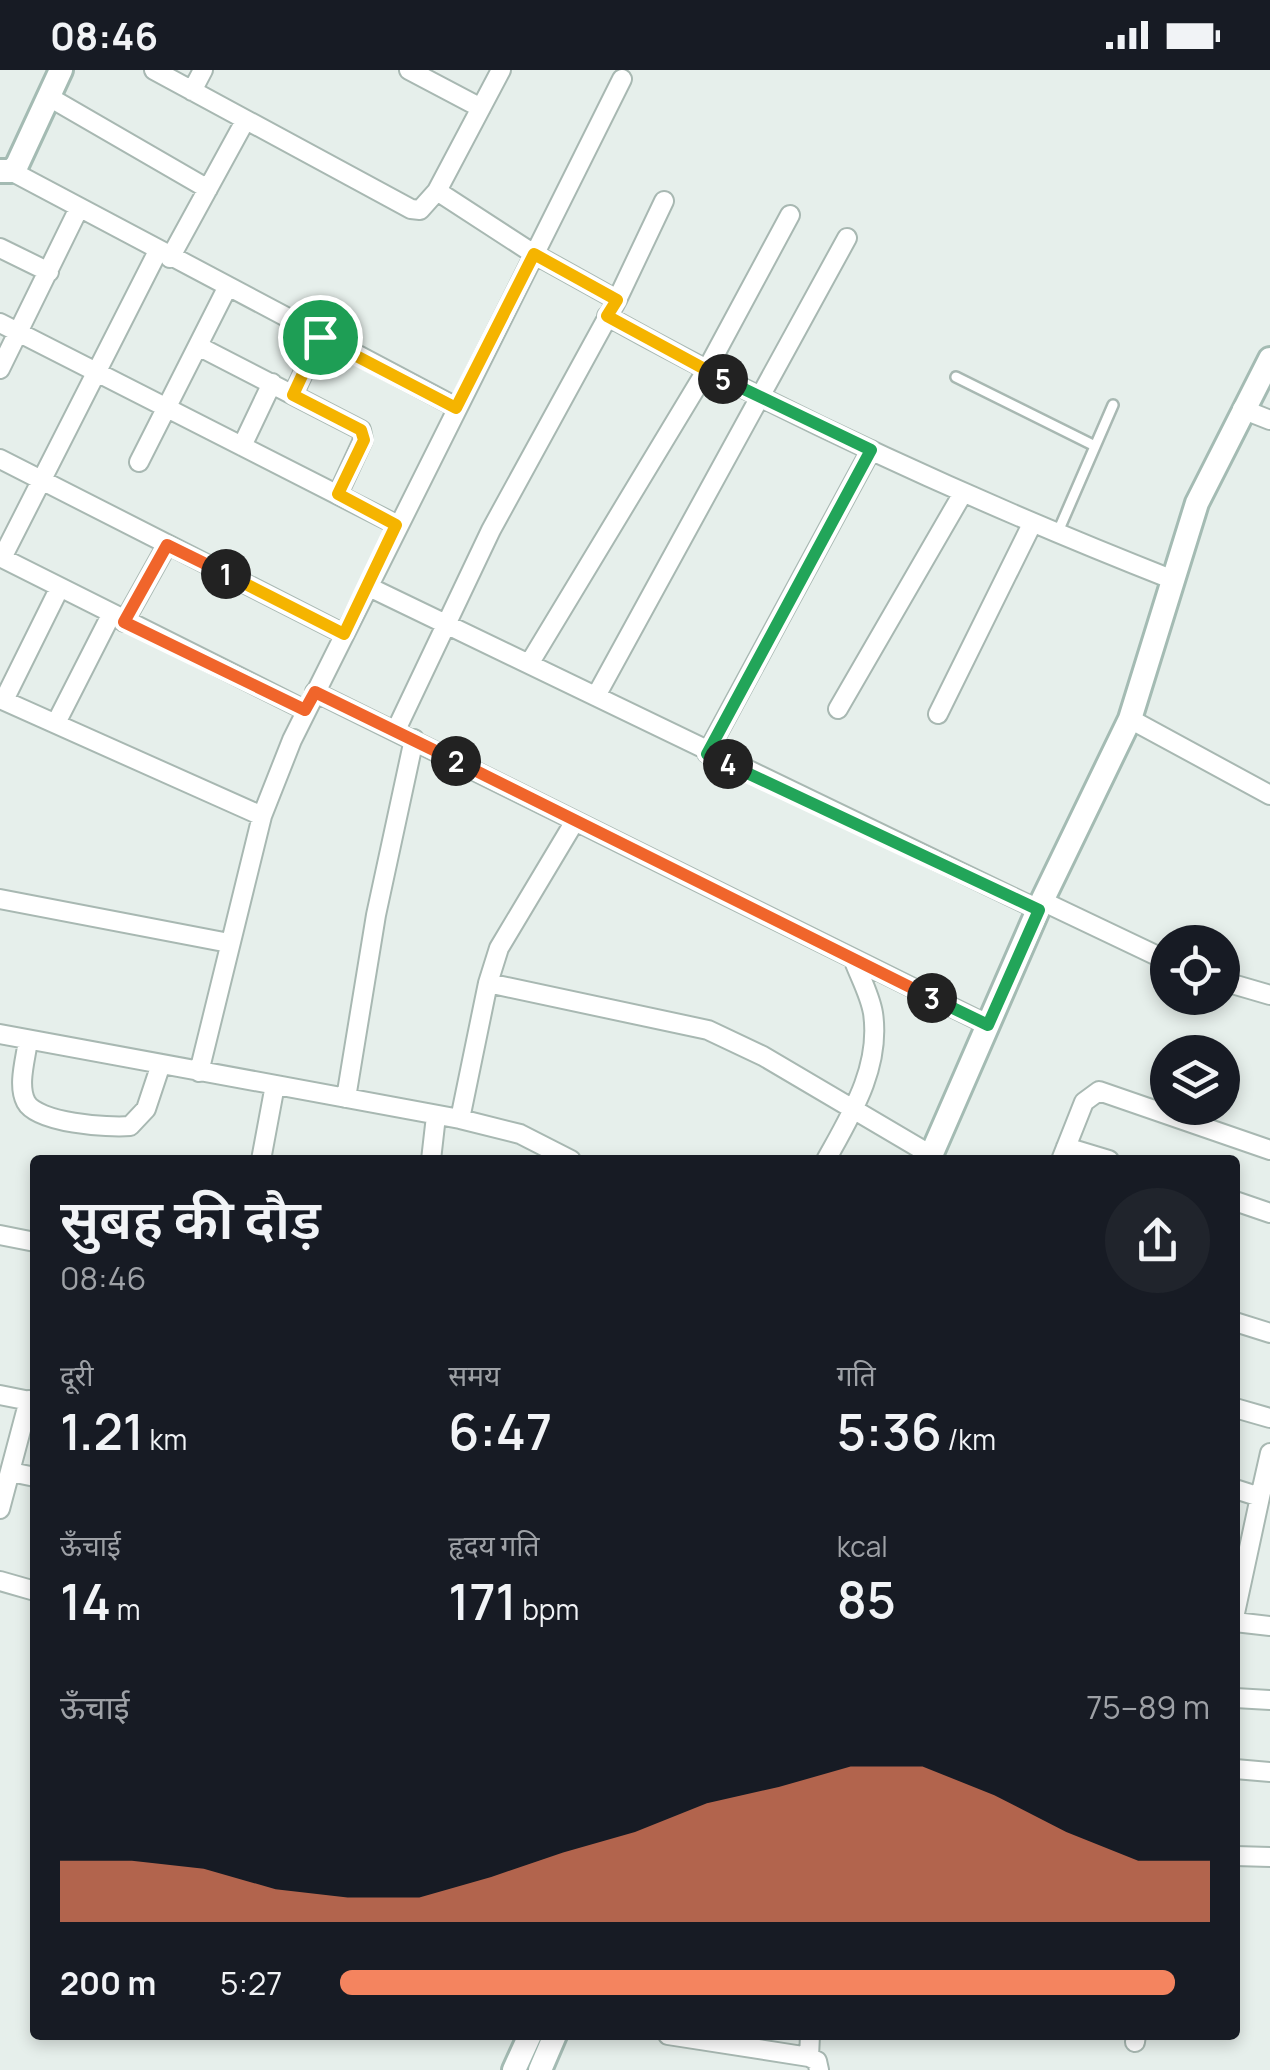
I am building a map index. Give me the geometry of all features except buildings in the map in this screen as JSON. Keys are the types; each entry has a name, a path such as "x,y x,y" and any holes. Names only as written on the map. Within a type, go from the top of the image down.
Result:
{"street":[{"path":"61,70 50,97 5,171 456,408"},
{"path":"154,70 411,209 427,206 437,191 500,70"},
{"path":"192,91 204,70"},
{"path":"409,70 480,108"},
{"path":"199,1072 262,816 305,710 622,79"},
{"path":"50,97 208,189"},
{"path":"245,121 96,372 1,558 305,710"},
{"path":"437,191 706,370 963,494 1172,579"},
{"path":"396,730 445,622 612,308 664,200"},
{"path":"0,369 79,208"},
{"path":"529,664 706,370 790,215"},
{"path":"596,696 847,238"},
{"path":"0,248 49,272"},
{"path":"140,462 228,288"},
{"path":"0,323 396,525"},
{"path":"293,395 320,337"},
{"path":"198,346 364,434 338,494"},
{"path":"931,1155 1040,906 1130,719 1156,647 1172,579 1197,503 1270,359"},
{"path":"242,446 272,383"},
{"path":"1242,409 1270,420"},
{"path":"707,754 871,450"},
{"path":"0,459 344,634"},
{"path":"838,708 963,494"},
{"path":"938,714 1032,524"},
{"path":"56,723 167,545"},
{"path":"369,588 596,696 707,754 1150,953"},
{"path":"59,589 2,700 262,816"},
{"path":"315,692 988,1025"},
{"path":"1130,719 1270,794"},
{"path":"346,1098 376,915 414,739"},
{"path":"460,1119 499,948 575,822"},
{"path":"0,899 229,943"},
{"path":"829,1155 854,1111 873,1047 872,1012 854,961"},
{"path":"488,983 708,1030 763,1056 925,1155"},
{"path":"1240,986 1270,995"},
{"path":"0,1034 160,1067 460,1119 520,1134 561,1155"},
{"path":"28,1040 22,1088 26,1104 47,1118 130,1126 146,1109 160,1067"},
{"path":"262,1155 275,1085"},
{"path":"1064,1153 1084,1102 1099,1091 1270,1150"},
{"path":"432,1155 436,1116"},
{"path":"1240,1203 1270,1213"},
{"path":"0,1236 30,1241"},
{"path":"1240,1324 1270,1333"},
{"path":"0,1394 30,1401"},
{"path":"0,1506 30,1407"},
{"path":"1240,1409 1270,1418"},
{"path":"1241,1569 1270,1453"},
{"path":"10,1472 30,1476"},
{"path":"1240,1491 1260,1497"},
{"path":"0,1581 30,1590"},
{"path":"1240,1623 1270,1626"},
{"path":"1240,1698 1270,1700"},
{"path":"1240,1769 1270,1772"},
{"path":"1240,1856 1270,1857"},
{"path":"514,2070 528,2040"},
{"path":"540,2070 553,2040"},
{"path":"694,2040 814,2063"}],"lane":[{"path":"956,377 1096,446"},
{"path":"1058,534 1113,405"}],"route":[{"path":"534,254 617,300 607,316 706,370 871,450 707,754 1039,910 988,1025 315,692 305,710 124,622 167,545 344,634 396,525 338,494 364,440 361,430 293,395 320,337 456,408 534,254"}]}
